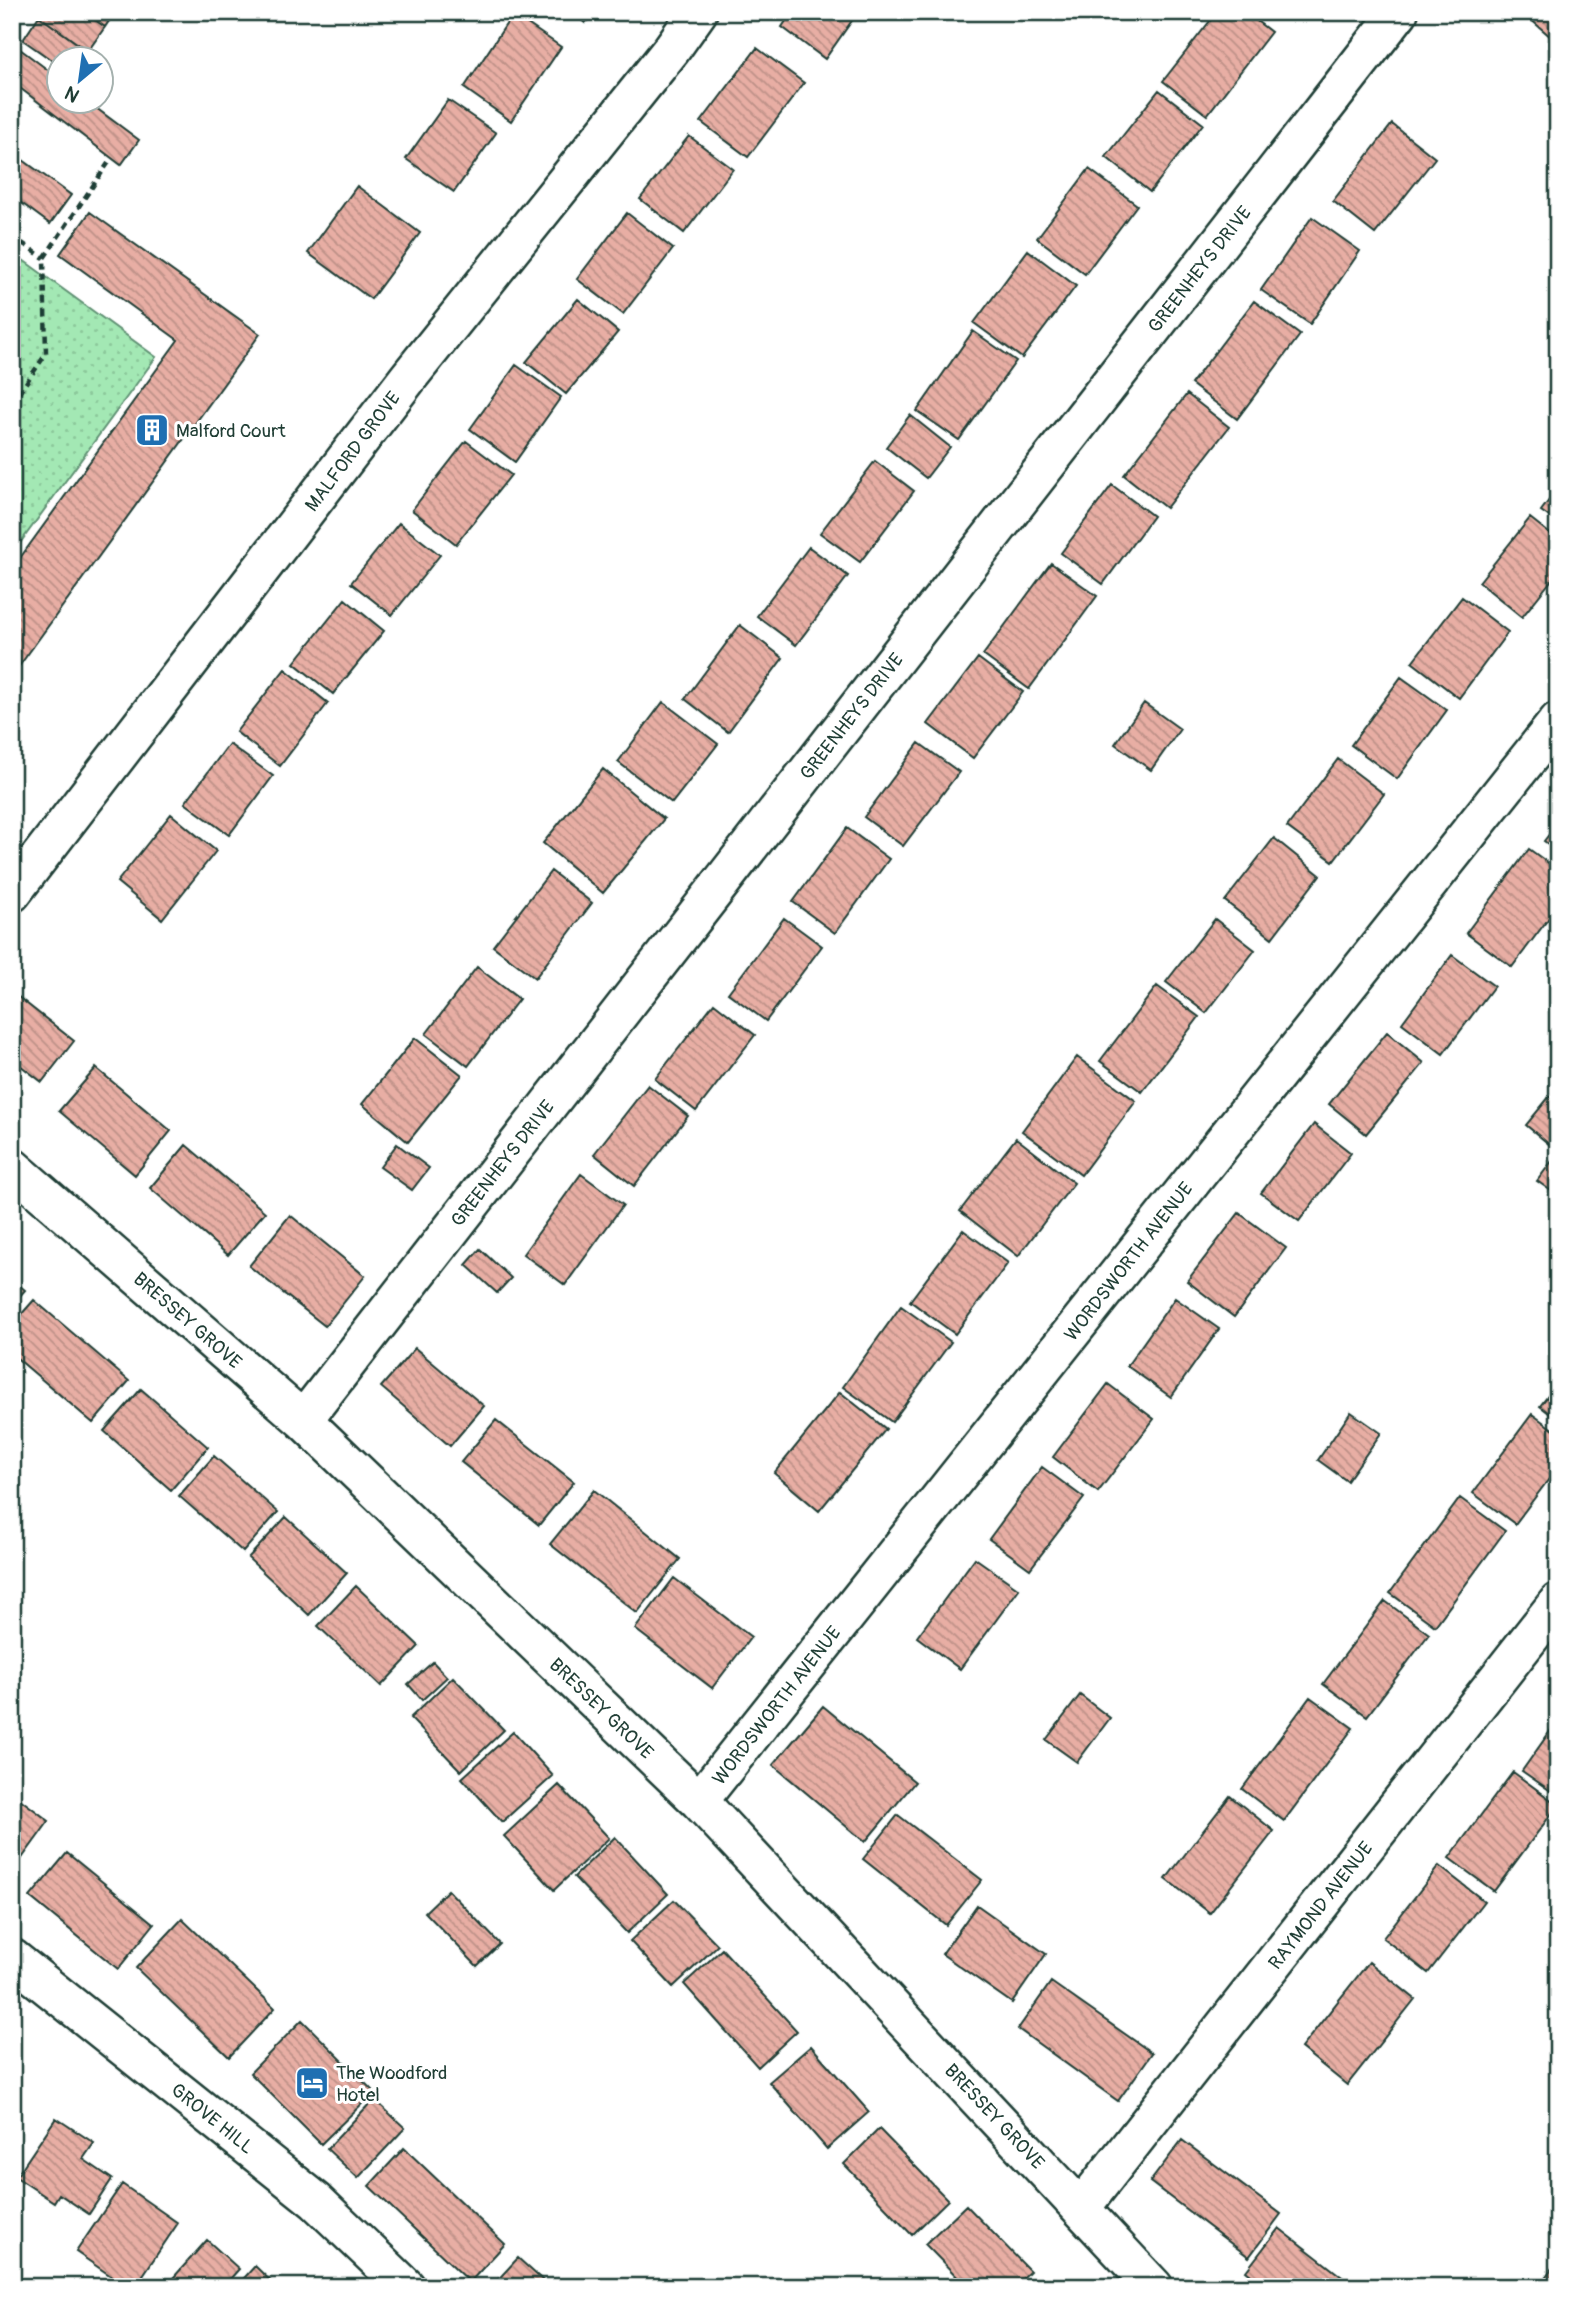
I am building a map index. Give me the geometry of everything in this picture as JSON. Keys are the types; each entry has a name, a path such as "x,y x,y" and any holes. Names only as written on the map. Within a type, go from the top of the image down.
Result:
{"street":[{"name":"MALFORD GROVE","path":"12,893 408,378 662,61 698,12"},
{"name":"GREENHEYS DRIVE","path":"303,1420 1399,12"},
{"name":"WORDSWORTH AVENUE","path":"699,1801 1558,721"},
{"name":"BRESSEY GROVE","path":"12,1167 303,1420 699,1801 1154,2287"},
{"name":"RAYMOND AVENUE","path":"1081,2208 1558,1602"},
{"name":"GROVE HILL","path":"12,1958 316,2201 406,2287"}],"path":[{"path":"12,403 46,354 44,258 108,162"},
{"path":"12,236 44,258"}],"green space":[{"path":"12,252 156,357 12,554"}],"building":[{"path":"42,12 84,12 105,27 92,46 81,46 39,16"},
{"path":"84,12 115,12 105,27"},
{"path":"572,12 595,12 585,23"},
{"path":"792,12 858,12 825,59 782,27"},
{"path":"1217,12 1245,12 1271,32 1207,115 1163,81"},
{"path":"1522,12 1558,12 1558,29 1551,37"},
{"path":"513,14 561,47 511,121 464,88"},
{"path":"39,16 81,46 46,46 46,56 23,40"},
{"path":"12,43 46,68 46,108 12,82"},
{"path":"757,48 804,83 748,157 701,122"},
{"path":"1159,90 1203,124 1150,192 1106,157"},
{"path":"448,100 496,133 454,192 406,159"},
{"path":"57,116 107,116 139,140 121,165"},
{"path":"1392,124 1435,158 1375,234 1333,201"},
{"path":"689,136 733,169 684,233 640,199"},
{"path":"12,152 71,195 50,224 12,196"},
{"path":"1089,169 1137,205 1085,274 1037,238"},
{"path":"357,186 420,233 371,299 308,253"},
{"name":"Malford Court","path":"90,212 260,334 12,676 12,569 178,340 60,254"},
{"path":"627,213 673,249 623,314 577,279"},
{"path":"1312,217 1360,251 1310,324 1261,290"},
{"path":"1028,250 1076,286 1022,358 974,323"},
{"path":"578,299 618,332 566,394 526,362"},
{"path":"1254,301 1300,335 1237,419 1191,384"},
{"path":"973,331 1016,361 959,440 917,411"},
{"path":"516,365 561,397 515,462 470,429"},
{"path":"1187,394 1229,427 1166,508 1124,475"},
{"path":"910,415 950,447 926,478 886,447"},
{"path":"466,441 511,475 456,544 412,510"},
{"path":"875,461 914,491 860,562 820,533"},
{"path":"1112,485 1153,516 1103,584 1061,553"},
{"path":"1558,488 1558,523 1541,511"},
{"path":"1530,518 1558,540 1558,572 1522,617 1479,582"},
{"path":"399,523 440,555 392,615 351,583"},
{"path":"809,547 848,576 796,645 757,616"},
{"path":"1051,563 1097,596 1029,689 983,655"},
{"path":"1462,597 1508,632 1459,698 1412,662"},
{"path":"345,599 384,631 333,694 294,663"},
{"path":"740,625 783,658 728,732 685,699"},
{"path":"978,658 1023,692 973,758 928,724"},
{"path":"285,669 328,703 280,766 236,732"},
{"path":"1401,677 1447,710 1397,779 1351,745"},
{"path":"663,702 718,744 672,803 618,762"},
{"path":"1144,703 1180,729 1151,770 1115,744"},
{"path":"919,743 959,772 903,846 864,817"},
{"path":"229,744 273,776 229,835 185,803"},
{"path":"1338,759 1384,794 1333,861 1287,827"},
{"path":"603,769 664,819 603,893 543,843"},
{"path":"171,814 216,851 162,919 117,882"},
{"path":"1558,823 1558,851 1544,841"},
{"path":"847,828 889,859 835,933 793,902"},
{"path":"1274,838 1320,875 1272,938 1225,901"},
{"path":"1529,849 1558,870 1558,906 1512,967 1466,933"},
{"path":"551,871 592,903 535,978 493,946"},
{"path":"784,918 822,946 766,1021 728,993"},
{"path":"1215,919 1255,950 1206,1013 1166,982"},
{"path":"1452,955 1494,986 1443,1054 1402,1023"},
{"path":"477,967 519,999 468,1066 426,1034"},
{"path":"1157,986 1199,1017 1142,1092 1100,1061"},
{"path":"12,992 74,1041 42,1082 12,1059"},
{"path":"714,1003 755,1035 696,1111 655,1079"},
{"path":"1387,1032 1424,1063 1366,1134 1329,1104"},
{"path":"415,1038 462,1075 408,1142 362,1104"},
{"path":"1077,1057 1136,1101 1081,1175 1022,1131"},
{"path":"96,1068 171,1131 135,1175 59,1111"},
{"path":"648,1085 688,1116 634,1186 594,1154"},
{"path":"1554,1091 1558,1095 1558,1136 1550,1145 1526,1125"},
{"path":"1314,1124 1351,1153 1299,1221 1261,1193"},
{"path":"1016,1138 1074,1183 1018,1256 960,1211"},
{"path":"397,1144 429,1168 412,1190 380,1167"},
{"path":"186,1145 265,1212 228,1255 150,1188"},
{"path":"1558,1153 1558,1194 1557,1195 1537,1181"},
{"path":"581,1174 623,1205 565,1285 523,1254"},
{"path":"1239,1213 1286,1248 1234,1317 1187,1281"},
{"path":"290,1215 365,1276 325,1326 249,1266"},
{"path":"963,1230 1008,1263 955,1334 910,1301"},
{"path":"480,1249 511,1278 497,1293 466,1265"},
{"path":"12,1279 25,1290 12,1305"},
{"path":"1175,1298 1219,1329 1171,1397 1127,1366"},
{"path":"34,1300 129,1381 93,1423 12,1354 12,1325"},
{"path":"901,1306 951,1342 892,1422 843,1387"},
{"path":"415,1348 484,1406 450,1446 381,1387"},
{"path":"1558,1383 1558,1420 1540,1406"},
{"path":"1108,1384 1154,1419 1098,1492 1053,1457"},
{"path":"141,1389 208,1447 171,1490 104,1431"},
{"path":"840,1392 886,1429 819,1511 774,1473"},
{"path":"1351,1412 1381,1433 1347,1481 1318,1460"},
{"path":"1532,1414 1558,1433 1558,1467 1515,1524 1473,1493"},
{"path":"496,1420 574,1482 539,1525 461,1462"},
{"path":"214,1456 278,1512 243,1552 179,1496"},
{"path":"1042,1467 1084,1498 1030,1569 989,1539"},
{"path":"594,1490 680,1559 637,1613 550,1544"},
{"path":"1460,1498 1505,1531 1435,1626 1390,1593"},
{"path":"286,1517 347,1573 309,1615 248,1558"},
{"path":"975,1558 1019,1589 960,1669 917,1637"},
{"path":"674,1578 751,1637 712,1688 635,1629"},
{"path":"356,1586 419,1646 381,1686 318,1626"},
{"path":"1385,1601 1429,1634 1367,1716 1323,1684"},
{"path":"433,1662 447,1677 422,1700 408,1684"},
{"path":"453,1677 504,1730 461,1771 410,1718"},
{"path":"1080,1695 1110,1718 1077,1762 1046,1740"},
{"path":"1310,1697 1353,1728 1284,1821 1242,1789"},
{"path":"823,1706 915,1782 865,1842 773,1765"},
{"path":"1558,1720 1558,1796 1522,1771"},
{"path":"513,1732 553,1776 502,1822 462,1778"},
{"path":"1513,1772 1558,1805 1494,1891 1449,1858"},
{"path":"559,1785 609,1838 554,1890 504,1836"},
{"path":"12,1793 49,1821 17,1865 12,1861"},
{"path":"1230,1796 1274,1831 1210,1913 1166,1879"},
{"path":"898,1815 982,1880 946,1925 863,1859"},
{"path":"615,1837 668,1894 627,1933 574,1877"},
{"path":"67,1853 154,1924 118,1969 30,1897"},
{"path":"1439,1866 1484,1901 1428,1973 1383,1938"},
{"path":"448,1890 500,1944 477,1966 425,1912"},
{"path":"674,1900 718,1945 673,1987 630,1941"},
{"path":"977,1905 1046,1954 1012,2003 942,1954"},
{"path":"182,1919 275,2008 229,2057 136,1968"},
{"path":"722,1949 797,2031 758,2067 684,1984"},
{"path":"1369,1962 1415,1999 1347,2085 1301,2048"},
{"path":"1051,1982 1152,2053 1118,2101 1018,2029"},
{"name":"The Woodford Hotel","path":"302,2020 374,2092 321,2144 250,2073"},
{"path":"811,2046 869,2112 827,2149 769,2082"},
{"path":"374,2099 405,2128 358,2178 327,2149"},
{"path":"56,2118 94,2143 83,2159 112,2179 89,2214 59,2194 54,2202 16,2177"},
{"path":"879,2129 948,2200 912,2235 844,2164"},
{"path":"1182,2140 1281,2214 1249,2257 1150,2182"},
{"path":"404,2148 505,2244 470,2282 369,2186"},
{"path":"122,2184 178,2223 135,2287 127,2287 76,2252"},
{"path":"966,2205 1030,2271 1014,2287 967,2287 925,2244"},
{"path":"1279,2228 1355,2287 1266,2287 1246,2271"},
{"path":"207,2240 239,2269 223,2287 165,2287"},
{"path":"518,2258 550,2287 491,2287"},
{"path":"1558,2260 1558,2287 1538,2287"},
{"path":"255,2266 277,2287 236,2287"}],"place":[{"name":"Malford Court","path":"152,430"},
{"name":"The Woodford Hotel","path":"312,2083"}]}
